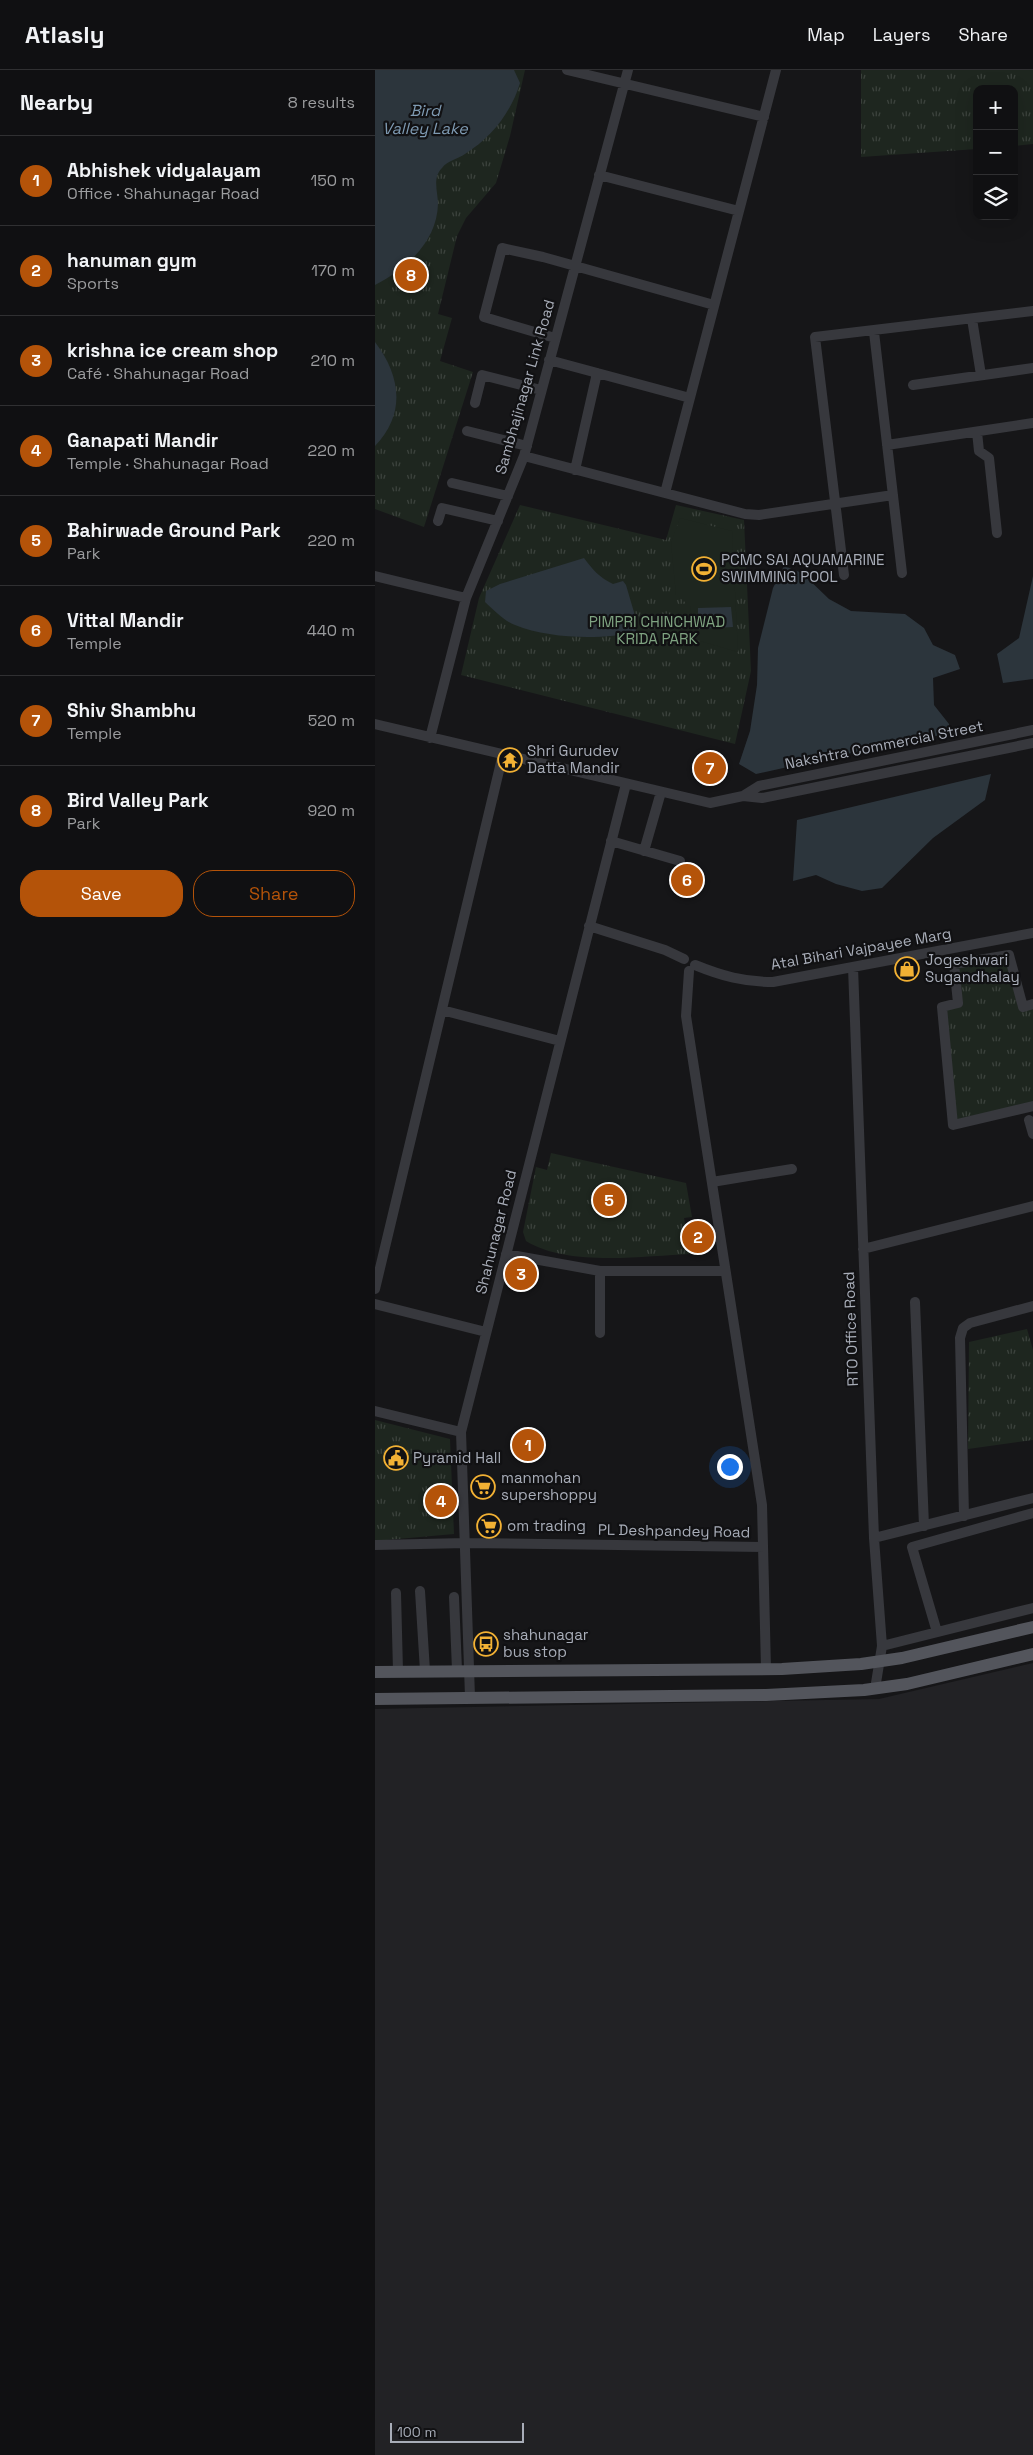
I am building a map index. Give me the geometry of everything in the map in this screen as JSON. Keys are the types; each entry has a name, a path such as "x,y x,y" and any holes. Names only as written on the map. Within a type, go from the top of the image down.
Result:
{"main road":[{"path":"375,1672 766,1669 880,1662 1033,1627"},
{"path":"375,1699 766,1695 875,1689 1033,1654"}],"street":[{"path":"567,70 764,116"},
{"name":"Sambhajinagar Link Road","path":"430,738 466,598 527,446 628,70"},
{"path":"665,494 776,70"},
{"path":"599,175 739,211"},
{"path":"555,338 484,316 502,248 575,266 714,305"},
{"path":"844,575 815,337 874,332 1033,311"},
{"path":"972,319 981,375"},
{"path":"874,332 902,573"},
{"path":"549,360 690,398"},
{"path":"913,385 1033,368"},
{"path":"575,470 597,373"},
{"path":"475,403 481,375 541,390"},
{"path":"887,445 1033,424"},
{"path":"467,430 527,446"},
{"path":"977,432 979,451 989,458 997,533"},
{"path":"524,456 745,514 759,515 893,495"},
{"path":"453,483 508,496"},
{"path":"438,522 442,508 498,521"},
{"path":"375,576 466,598"},
{"name":"Nakshtra Commercial Street","path":"375,724 709,803 743,796 762,798 1033,743"},
{"name":"Nakshtra Commercial Street","path":"743,796 759,786 1033,730"},
{"path":"375,1289 503,754"},
{"name":"Shahunagar Road","path":"470,1697 463,1670 466,1543 461,1432 626,784"},
{"path":"644,851 661,792"},
{"path":"611,841 680,862"},
{"path":"589,926 665,950 684,960 682,966 692,968 686,1016 762,1505 766,1669"},
{"name":"Atal Bihari Vajpayee Marg","path":"692,968 751,982 773,982 1033,932"},
{"path":"1033,1004 1023,1006 1009,955 953,964 958,1002 941,1007 953,1125 1033,1106"},
{"name":"RTO Office Road","path":"853,967 874,1538 881,1646 875,1689"},
{"path":"442,1010 560,1041"},
{"path":"1029,1120 1033,1134"},
{"path":"712,1182 792,1170"},
{"path":"863,1249 1033,1206"},
{"path":"506,1254 600,1271 725,1271"},
{"path":"600,1271 600,1333"},
{"path":"915,1302 924,1526"},
{"path":"375,1304 486,1332"},
{"path":"964,1516 960,1338 963,1328 970,1323 1033,1306"},
{"path":"375,1411 461,1432"},
{"path":"874,1538 1033,1498"},
{"path":"937,1632 912,1547 1033,1513"},
{"name":"PL Deshpandey Road","path":"375,1545 466,1543 763,1547"},
{"path":"419,1591 425,1671"},
{"path":"397,1592 398,1671"},
{"path":"454,1597 463,1670"},
{"path":"881,1646 1033,1608"}],"shaded area":[{"path":"1033,1663 1033,2455 375,2455 375,1709 879,1699"}],"green space":[{"path":"375,70 525,70 510,136 496,183 466,218 457,236 438,314 452,318 440,361 473,372 424,527 375,509"},
{"path":"861,70 1033,70 1033,144 1018,146 1018,85 973,85 973,149 861,157"},
{"name":"PIMPRI CHINCHWAD KRIDA PARK","path":"520,505 666,540 676,505 744,520 751,671 735,744 461,675 479,598"},
{"name":"PCMC SAI AQUAMARINE SWIMMING POOL","path":"680,518 732,531 738,652 693,639 690,606 676,595 671,543"},
{"path":"1008,960 1018,1007 1033,1004 1033,1106 953,1125 942,1007 958,1002 950,969"},
{"path":"551,1153 686,1183 692,1217 684,1218 691,1254 628,1258 584,1257 543,1249 526,1241 523,1232 536,1167 547,1170"},
{"path":"1027,1329 1033,1350 1033,1440 968,1449 969,1342"},
{"path":"375,1420 450,1439 454,1534 375,1541"}],"water":[{"name":"Bird Valley Lake","path":"375,70 514,70 520,83 511,104 499,124 474,148 444,166 439,172 436,181 438,204 436,218 426,242 418,253 398,271 375,285"},
{"path":"375,342 390,368 395,381 396,395 392,421 385,434 375,446"},
{"path":"584,558 604,579 613,584 623,581 626,585 636,619 631,621 637,632 592,637 544,633 511,623 485,602 486,591 500,584"},
{"path":"784,566 802,573 829,599 851,611 905,614 924,628 933,645 955,655 960,669 933,678 934,705 949,724 949,735 924,737 756,774 739,764 750,731 757,685 758,648 773,588"},
{"path":"1033,576 1033,679 1003,683 997,654 1019,638"},
{"path":"731,607 733,627 698,629 698,608"},
{"path":"991,774 985,800 933,838 882,888 862,891 836,884 816,875 793,881 797,820"}],"place":[{"name":"Bird Valley Park","path":"411,275"},
{"name":"PCMC SAI AQUAMARINE SWIMMING POOL","path":"704,569"},
{"name":"Shri Gurudev Datta Mandir","path":"510,760"},
{"name":"Shiv Shambhu","path":"710,768"},
{"name":"Vittal Mandir","path":"687,880"},
{"name":"Jogeshwari Sugandhalay","path":"907,969"},
{"name":"Bahirwade Ground Park","path":"609,1200"},
{"name":"hanuman gym","path":"698,1237"},
{"name":"krishna ice cream shop","path":"521,1274"},
{"name":"Abhishek vidyalayam","path":"528,1445"},
{"name":"Pyramid Hall","path":"396,1458"},
{"name":"manmohan supershoppy","path":"483,1487"},
{"name":"Ganapati Mandir","path":"441,1501"},
{"name":"om trading","path":"489,1526"},
{"name":"shahunagar bus stop","path":"486,1644"}]}
